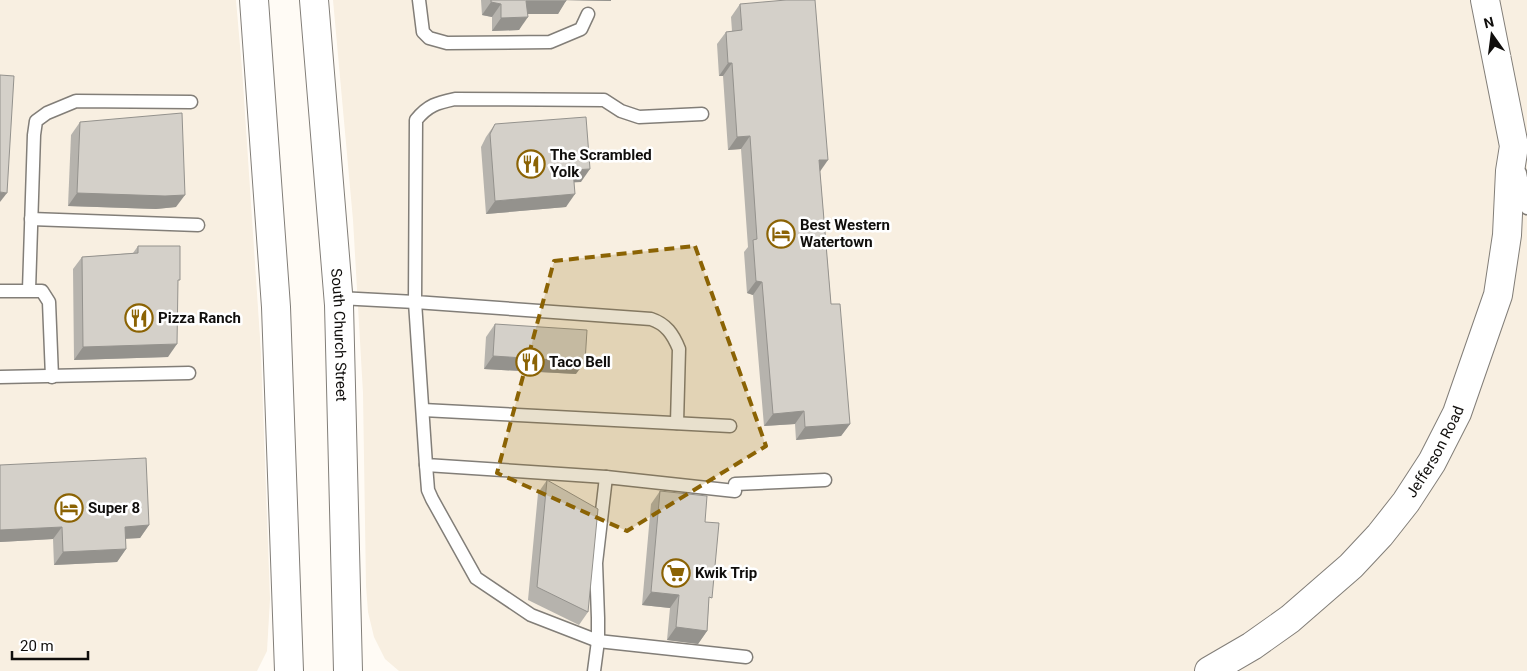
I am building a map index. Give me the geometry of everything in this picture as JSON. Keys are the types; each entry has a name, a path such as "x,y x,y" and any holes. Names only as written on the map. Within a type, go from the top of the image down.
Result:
{"main road":[{"path":"254,0 276,307 289,671"},
{"name":"South Church Street","path":"314,0 339,298 348,671"},
{"path":"1485,0 1514,146"},
{"name":"Jefferson Road","path":"1209,671 1252,646 1290,619 1345,571 1380,535 1406,502 1432,462 1457,413 1498,294 1507,236 1510,171 1514,146"}],"lane":[{"path":"419,0 423,32 429,38 447,43 550,42 581,29 588,14"},
{"path":"702,114 639,117 621,111 604,100 455,99 436,104 424,110 416,120 414,302 428,490 476,578 531,615 598,641 746,657"},
{"path":"29,290 36,121 47,113 76,102 190,102"},
{"path":"1514,146 1527,208"},
{"path":"31,219 198,225"},
{"path":"0,291 29,290 45,293 49,302 52,377"},
{"path":"339,298 651,319 660,322 675,338 679,349 677,423"},
{"path":"0,377 189,373"},
{"path":"423,410 730,426"},
{"path":"426,465 735,488 825,480"},
{"path":"594,671 598,641 596,563 606,477"}],"highlighted area":[{"path":"695,246 766,446 627,531 497,473 554,261"}],"shaded area":[{"path":"0,0 236,0 261,353 270,599 267,651 257,671 0,671"},
{"path":"333,0 1527,0 1527,671 399,671 385,659 374,637 368,612 363,393 353,220"}],"building":[{"path":"491,0 566,1 526,1 528,17 501,18 501,4 491,2"},
{"name":"Best Western Watertown","path":"786,0 815,0 828,160 819,160 831,304 840,304 850,424 805,427 804,411 773,414 762,282 756,281 753,240 757,239 750,136 737,137 732,63 728,63 726,32 742,30 740,4"},
{"path":"0,75 14,76 7,193 0,192"},
{"path":"182,113 185,195 77,193 80,122"},
{"name":"The Scrambled Yolk","path":"586,117 590,169 573,170 575,194 495,201 490,134 495,124"},
{"path":"138,246 180,246 177,344 83,347 82,257 138,253"},
{"path":"495,324 587,330 585,362 493,356"},
{"name":"Super 8","path":"146,458 149,525 125,527 126,549 63,552 62,527 0,530 0,465"},
{"path":"547,480 598,509 588,612 537,587"},
{"name":"Kwik Trip","path":"660,491 707,496 705,522 719,523 712,598 709,597 707,631 676,627 679,595 651,592"}],"place":[{"name":"The Scrambled Yolk","path":"531,164"},
{"name":"Best Western Watertown","path":"781,234"},
{"name":"Pizza Ranch","path":"139,318"},
{"name":"Taco Bell","path":"530,362"},
{"name":"Super 8","path":"69,508"},
{"name":"Kwik Trip","path":"676,573"}]}
